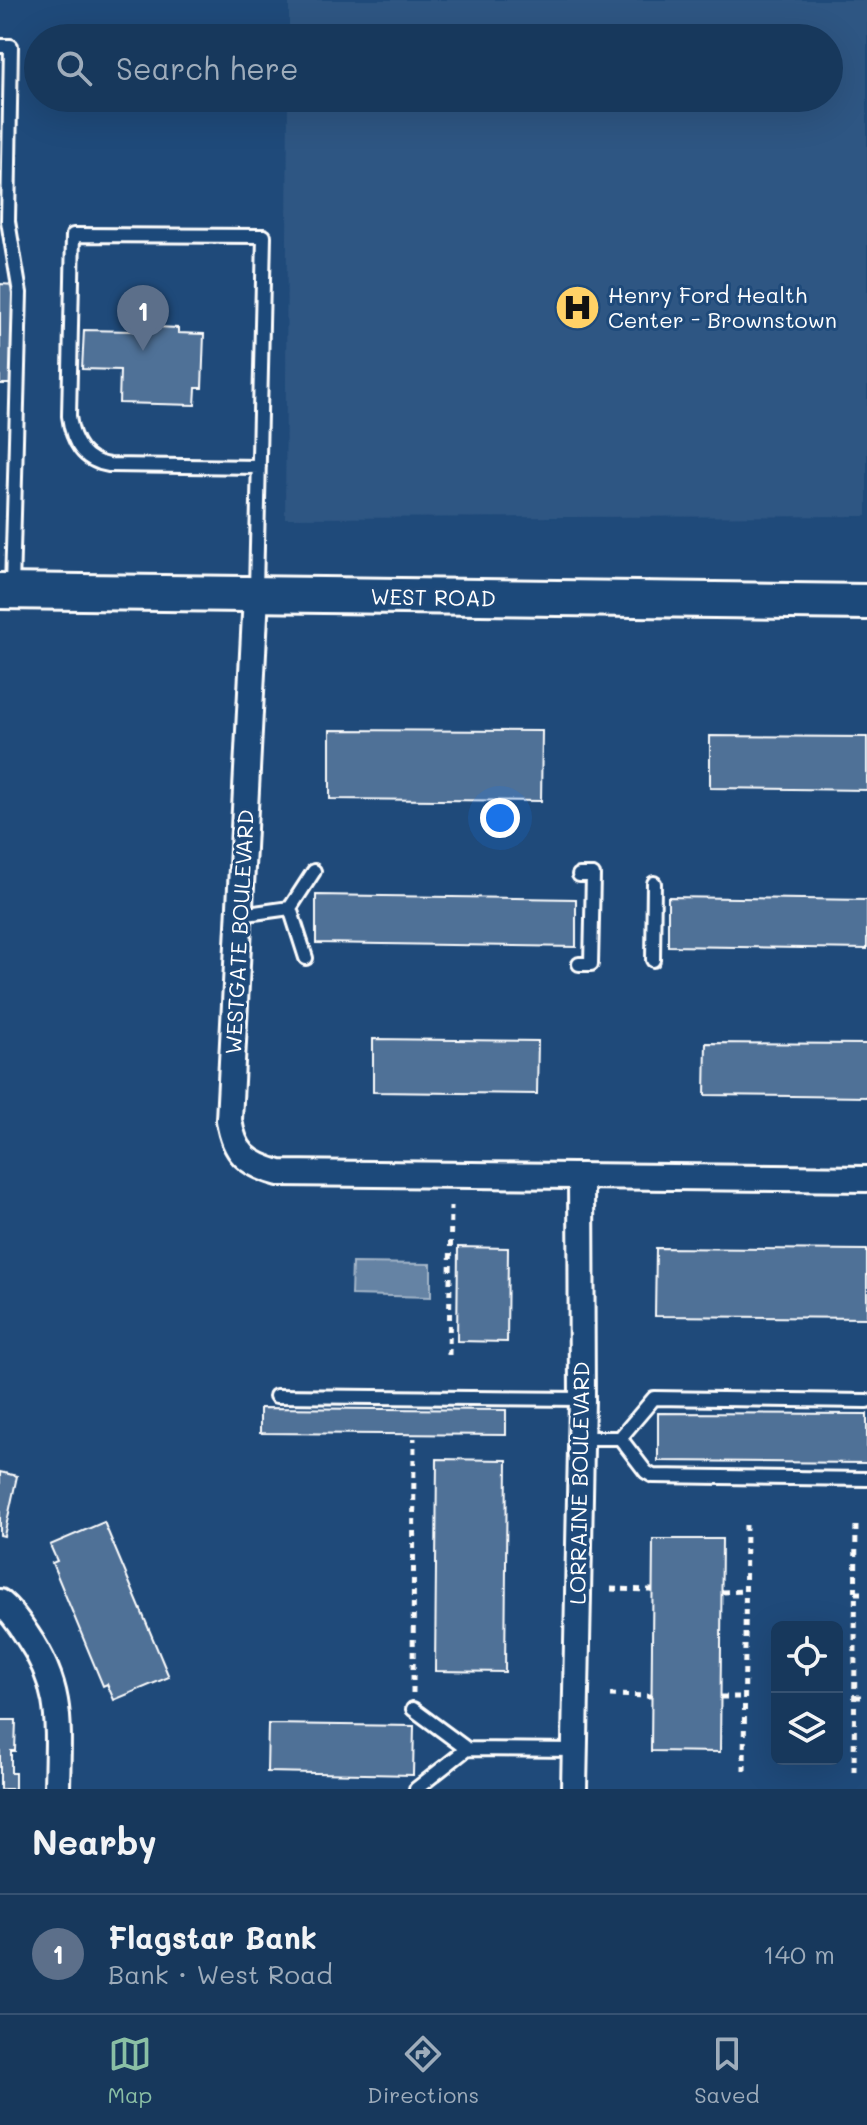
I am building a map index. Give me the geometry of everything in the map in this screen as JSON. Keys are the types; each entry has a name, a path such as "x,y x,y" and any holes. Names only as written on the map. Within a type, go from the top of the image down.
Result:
{"main road":[{"name":"WEST ROAD","path":"6,591 867,602"}],"street":[{"name":"WESTGATE BOULEVARD","path":"256,595 229,1120 232,1137 242,1154 257,1167 279,1173 867,1179"},
{"name":"LORRAINE BOULEVARD","path":"574,1789 582,1399 581,1176"},
{"path":"0,1602 43,1658 53,1683 58,1713 57,1789"}],"lane":[{"path":"0,46 11,46 8,221 5,232 20,293 9,476 6,591"},
{"path":"256,595 259,467 264,236 73,235 69,416 75,438 84,454 109,465 259,467"},
{"path":"240,915 290,908 314,871"},
{"path":"579,875 593,875 591,964 579,964"},
{"path":"653,960 654,883"},
{"path":"290,908 306,958"},
{"path":"276,1396 582,1399"},
{"path":"580,1438 620,1438 654,1398 867,1401"},
{"path":"620,1438 646,1472 653,1476 867,1479"},
{"path":"413,1709 467,1749 575,1750"},
{"path":"416,1789 467,1749"}],"path":[{"path":"449,1355 451,1206"},
{"path":"413,1694 414,1438"},
{"path":"744,1771 746,1520"},
{"path":"854,1772 856,1521"},
{"path":"611,1589 652,1590"},
{"path":"722,1592 746,1591"},
{"path":"855,1593 867,1593"},
{"path":"610,1695 651,1696"},
{"path":"721,1697 745,1697"},
{"path":"855,1697 867,1697"}],"shaded area":[{"name":"Henry Ford Health Center - Brownstown","path":"289,0 867,0 867,516 285,518 288,112 843,112 843,24 289,24"},
{"path":"352,1263 431,1264 431,1297 351,1295"}],"building":[{"path":"0,284 16,285 14,384 0,384"},
{"path":"135,326 178,328 178,333 204,334 202,388 196,388 195,405 119,403 120,370 82,369 84,330 134,331"},
{"path":"330,730 542,731 541,801 330,799"},
{"path":"710,736 867,737 867,790 710,788"},
{"path":"316,895 576,899 576,947 316,943"},
{"path":"668,897 867,900 867,949 668,946"},
{"path":"373,1039 538,1041 537,1094 373,1092"},
{"path":"706,1043 867,1044 867,1097 705,1095"},
{"path":"458,1247 508,1248 507,1342 457,1341"},
{"path":"656,1248 867,1250 867,1318 655,1316"},
{"path":"260,1408 506,1410 506,1435 260,1433"},
{"path":"658,1413 867,1414 867,1463 658,1461"},
{"path":"437,1459 507,1460 505,1672 435,1671"},
{"path":"0,1472 17,1476 4,1536 0,1535"},
{"path":"104,1522 169,1677 114,1700 107,1684 103,1686 52,1563 57,1561 50,1545"},
{"path":"653,1539 722,1539 720,1752 651,1751"},
{"path":"0,1720 16,1720 15,1751 11,1751 15,1789 0,1789"},
{"path":"268,1724 414,1726 413,1775 267,1772"}],"place":[{"name":"Henry Ford Health Center - Brownstown","path":"577,307"},
{"name":"Flagstar Bank","path":"143,351"}]}
